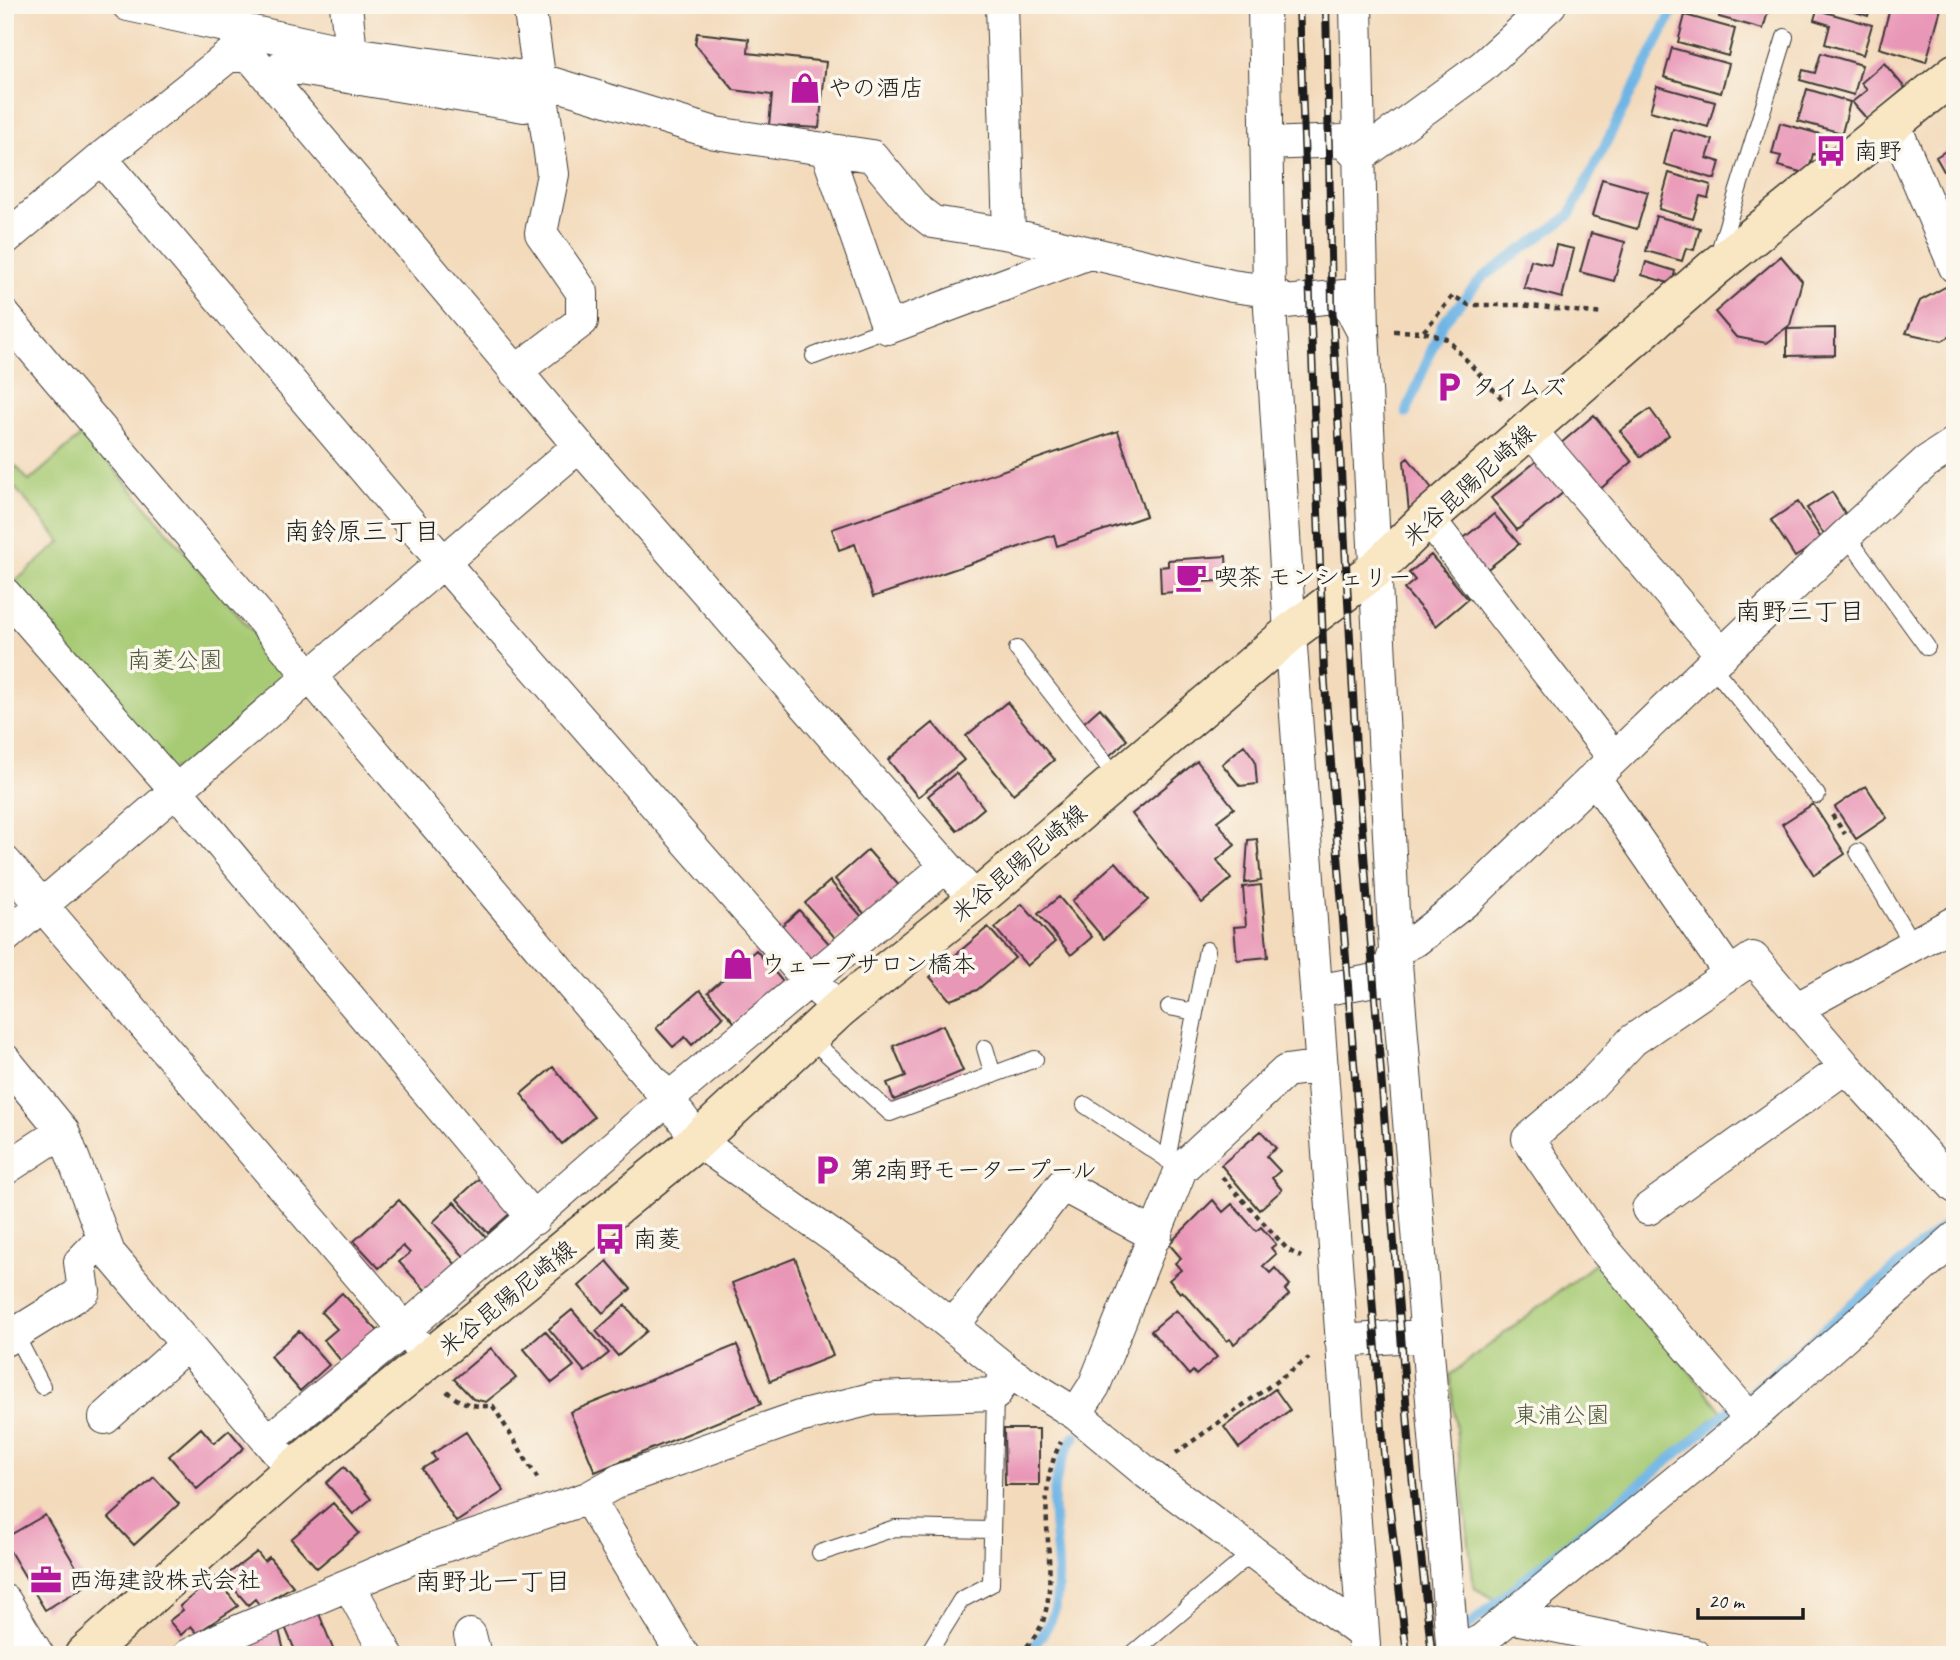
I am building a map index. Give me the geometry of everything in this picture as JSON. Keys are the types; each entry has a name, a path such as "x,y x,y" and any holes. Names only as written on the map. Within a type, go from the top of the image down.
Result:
{"main road":[{"name":"米谷昆陽尼崎線","path":"84,1655 292,1470 435,1370 698,1140 840,1008 976,900 1290,633 1377,568 1428,518 1649,323 1955,73"}],"street":[{"path":"128,5 540,90 715,133 872,156 916,209 933,222 1009,234 1232,286 1269,291 1286,302 1344,296 1363,331"},
{"path":"346,5 351,53"},
{"path":"515,372 582,321 582,292 541,233 553,174 529,5"},
{"path":"1002,5 1009,234"},
{"path":"1264,5 1269,291 1290,633 1364,1644"},
{"path":"1356,5 1363,331 1395,951 1452,1654 1482,1640 1750,1419 1955,1238"},
{"path":"1359,157 1482,68 1550,5"},
{"path":"5,239 231,54 252,58 515,372 976,900"},
{"path":"269,78 282,66 524,106 540,90"},
{"path":"1894,124 1953,261"},
{"path":"1266,144 1343,141 1359,157"},
{"path":"826,149 888,328 1088,253"},
{"path":"101,158 443,562 809,981 840,1008"},
{"path":"5,316 668,1099 698,1140 892,1278 953,1326 1002,1383 1076,1414 1147,1473 1254,1551 1364,1644"},
{"path":"1530,430 1716,660"},
{"path":"1316,991 1386,978 1395,951 1416,940 1468,900 1846,535 1926,462 1955,443"},
{"path":"5,937 579,446"},
{"path":"1428,518 1604,767 1730,974"},
{"path":"5,594 175,789 534,1219"},
{"path":"5,862 435,1370"},
{"path":"268,1441 403,1331 668,1099 945,867"},
{"path":"1796,1009 1955,922"},
{"path":"1750,1419 1602,1247 1528,1139 1590,1086 1633,1040 1753,958 1846,1067 1955,1187"},
{"path":"1076,1414 1094,1386 1156,1236 1183,1160 1286,1072 1322,1066"},
{"path":"1648,1209 1846,1067"},
{"path":"10,1074 63,1131 109,1254 292,1470"},
{"path":"5,1169 63,1131"},
{"path":"953,1326 1062,1185 1156,1236"},
{"path":"10,1337 84,1291 80,1262 102,1239"},
{"path":"1341,1341 1427,1335"},
{"path":"105,1418 186,1345"},
{"path":"188,1655 225,1647 349,1585 471,1535 588,1498 620,1480 799,1417 875,1398 1002,1383"},
{"path":"588,1498 683,1655"},
{"path":"349,1585 387,1655"},
{"path":"5,1601 38,1655"},
{"path":"1510,1617 1582,1643 1694,1655"}],"lane":[{"path":"1714,268 1785,37"},
{"path":"814,356 888,328"},
{"path":"1846,535 1927,647"},
{"path":"1017,649 1118,779"},
{"path":"1716,660 1817,795"},
{"path":"1857,852 1913,945"},
{"path":"1085,1105 1183,1160 1195,1012 1207,950"},
{"path":"1169,1007 1195,1012"},
{"path":"809,1037 890,1114 1035,1059"},
{"path":"985,1048 993,1075"},
{"path":"10,1337 42,1386"},
{"path":"927,1655 961,1600 990,1584 991,1530 1002,1383"},
{"path":"820,1553 895,1528 991,1530"},
{"path":"1130,1655 1254,1551"}],"path":[{"path":"1423,332 1453,296 1469,305 1583,310 1649,323"},
{"path":"1363,331 1434,333 1447,339 1530,430"},
{"path":"1817,795 1857,852"},
{"path":"1183,1160 1288,1250 1302,1257"},
{"path":"1147,1473 1311,1357"},
{"path":"435,1370 454,1399 481,1406 493,1406 555,1509"},
{"path":"1021,1655 1044,1620 1049,1582 1044,1500 1052,1459 1076,1414"}],"green space":[{"name":"南菱公園","path":"84,433 286,671 282,685 180,769 167,769 11,585 61,542 5,476 16,466 29,481"},
{"name":"東浦公園","path":"1599,1261 1722,1411 1495,1599 1474,1588 1450,1375"}],"building":[{"path":"1722,5 1770,5 1763,29 1719,17"},
{"path":"1834,5 1871,5 1868,16"},
{"path":"1891,5 1942,5 1926,62 1879,48"},
{"path":"1817,10 1872,25 1863,55 1825,44 1830,25 1814,20"},
{"path":"1685,15 1735,29 1728,56 1678,42"},
{"path":"697,33 749,39 748,53 826,62 819,128 769,125 772,95 734,90 695,44"},
{"path":"1672,48 1729,64 1721,93 1664,77"},
{"path":"1821,53 1862,65 1854,95 1800,80 1803,70 1815,73"},
{"path":"1884,63 1905,88 1868,120 1852,102 1867,90 1861,83"},
{"path":"1657,86 1715,102 1708,127 1650,111"},
{"path":"1807,89 1850,102 1842,133 1798,121"},
{"path":"1780,123 1827,136 1822,156 1813,154 1808,174 1778,166 1781,156 1772,154"},
{"path":"1673,129 1713,140 1707,158 1720,162 1715,179 1664,164"},
{"path":"1955,145 1955,182 1951,184 1936,157"},
{"path":"1669,173 1711,185 1708,198 1700,196 1693,219 1659,209"},
{"path":"1602,179 1648,192 1637,229 1592,216"},
{"path":"1656,216 1700,228 1694,250 1686,248 1682,261 1646,251"},
{"path":"1591,233 1625,242 1614,281 1580,272"},
{"path":"1556,245 1574,249 1562,298 1524,288 1531,260 1551,265"},
{"path":"1781,256 1802,281 1790,325 1766,343 1736,337 1715,312"},
{"path":"1646,262 1675,271 1672,284 1642,275"},
{"path":"1947,286 1955,301 1955,334 1942,341 1906,333 1920,301"},
{"path":"1835,328 1835,355 1787,356 1787,329"},
{"path":"1650,409 1669,435 1641,457 1620,431"},
{"path":"1594,415 1632,462 1599,490 1560,444"},
{"path":"1118,431 1146,516 1057,546 1054,535 873,597 855,544 839,550 832,529"},
{"path":"1408,458 1434,491 1409,512 1404,461"},
{"path":"1538,460 1564,492 1517,530 1491,498"},
{"path":"1832,492 1849,520 1825,536 1807,508"},
{"path":"1798,502 1822,540 1795,557 1771,520"},
{"path":"1494,514 1519,544 1480,575 1455,545"},
{"path":"1431,555 1468,599 1436,626 1404,589 1415,580 1409,573"},
{"name":"喫茶 モンシェリー","path":"1226,556 1227,573 1221,573 1221,581 1200,582 1201,590 1161,593 1160,567 1168,566 1168,560"},
{"path":"1007,702 1054,760 1013,794 966,736"},
{"path":"1100,708 1127,740 1108,757 1081,725"},
{"path":"933,723 964,760 918,797 888,760"},
{"path":"1244,745 1255,760 1257,784 1240,786 1222,764"},
{"path":"1197,761 1234,808 1217,821 1235,845 1217,860 1231,879 1202,903 1132,814"},
{"path":"956,773 984,808 957,831 928,796"},
{"path":"1866,786 1887,818 1856,839 1835,807"},
{"path":"1813,804 1845,854 1814,875 1782,824"},
{"path":"1257,839 1261,881 1245,883 1248,840"},
{"path":"868,850 901,888 867,917 835,879"},
{"path":"1116,862 1148,900 1104,939 1072,901"},
{"path":"830,881 863,918 837,940 805,903"},
{"path":"1261,885 1268,957 1237,960 1234,927 1246,926 1243,887"},
{"path":"1059,897 1092,937 1071,955 1038,914"},
{"path":"1022,904 1055,942 1027,966 995,928"},
{"path":"799,910 832,947 809,967 777,930"},
{"path":"988,927 1015,958 977,990 950,1000 930,977"},
{"path":"756,950 783,982 735,1023 708,992"},
{"path":"700,990 723,1017 692,1045 685,1037 673,1047 656,1028"},
{"path":"943,1025 963,1071 894,1100 887,1083 906,1076 893,1046"},
{"path":"553,1067 594,1117 562,1144 521,1094"},
{"path":"1261,1131 1276,1148 1266,1156 1280,1171 1272,1178 1282,1190 1259,1210 1221,1165"},
{"path":"482,1176 513,1211 488,1233 457,1199"},
{"path":"399,1200 457,1266 428,1293 399,1262 410,1253 403,1246 379,1268 354,1241"},
{"path":"1213,1200 1223,1212 1232,1204 1256,1231 1261,1227 1276,1244 1271,1248 1276,1254 1263,1266 1270,1273 1275,1268 1290,1285 1285,1290 1289,1295 1234,1344 1230,1339 1227,1341 1169,1280 1181,1270 1175,1263 1181,1258 1169,1244"},
{"path":"454,1202 489,1240 467,1260 433,1222"},
{"path":"795,1258 833,1356 770,1381 732,1283"},
{"path":"607,1261 631,1289 603,1313 579,1286"},
{"path":"342,1293 378,1331 342,1362 324,1340 337,1329 321,1312"},
{"path":"625,1305 647,1331 618,1356 596,1331"},
{"path":"572,1310 609,1353 585,1372 549,1329"},
{"path":"1176,1310 1217,1357 1196,1375 1193,1371 1189,1375 1151,1331"},
{"path":"299,1331 329,1365 300,1391 270,1356"},
{"path":"545,1331 574,1366 552,1383 524,1349"},
{"path":"737,1345 761,1404 595,1472 570,1412"},
{"path":"491,1348 516,1378 486,1402 473,1399 454,1379"},
{"path":"1275,1389 1290,1410 1239,1448 1224,1427"},
{"path":"201,1428 214,1443 229,1430 244,1448 197,1489 169,1456"},
{"path":"1004,1429 1039,1429 1039,1485 1005,1485"},
{"path":"466,1432 504,1491 456,1522 422,1469 436,1460 432,1454"},
{"path":"344,1467 371,1499 353,1514 326,1483"},
{"path":"154,1477 179,1504 134,1545 109,1518"},
{"path":"333,1503 359,1533 317,1568 291,1539"},
{"path":"45,1515 87,1585 45,1610 5,1543 5,1538"},
{"path":"257,1552 264,1561 269,1557 293,1586 260,1606 255,1599 248,1605 224,1577"},
{"path":"215,1577 238,1606 197,1633 191,1626 181,1635 169,1621 183,1610 180,1606"},
{"path":"316,1606 335,1654 297,1655 282,1620"},
{"path":"278,1626 285,1655 248,1655 244,1642"}],"waterway":[{"path":"1406,413 1442,324 1483,277 1569,216 1676,5"},
{"path":"1457,1635 1749,1394 1955,1216"},
{"path":"1028,1655 1049,1624 1056,1603 1056,1480 1075,1436"}],"railway":[{"path":"1299,5 1324,672 1385,1467 1407,1655"},
{"path":"1326,5 1332,303 1356,750 1411,1465 1432,1655"}],"place":[{"name":"やの酒店","path":"805,88"},
{"name":"南野","path":"1831,151"},
{"name":"タイムズ","path":"1449,387"},
{"name":"喫茶 モンシェリー","path":"1191,577"},
{"name":"ウェーブサロン橋本","path":"738,964"},
{"name":"第2南野モータープール","path":"827,1170"},
{"name":"南菱","path":"610,1239"},
{"name":"西海建設株式会社","path":"46,1580"}],"district":[{"name":"南鈴原三丁目","path":"362,531"},
{"name":"南野三丁目","path":"1800,611"},
{"name":"南野北一丁目","path":"493,1581"}]}
